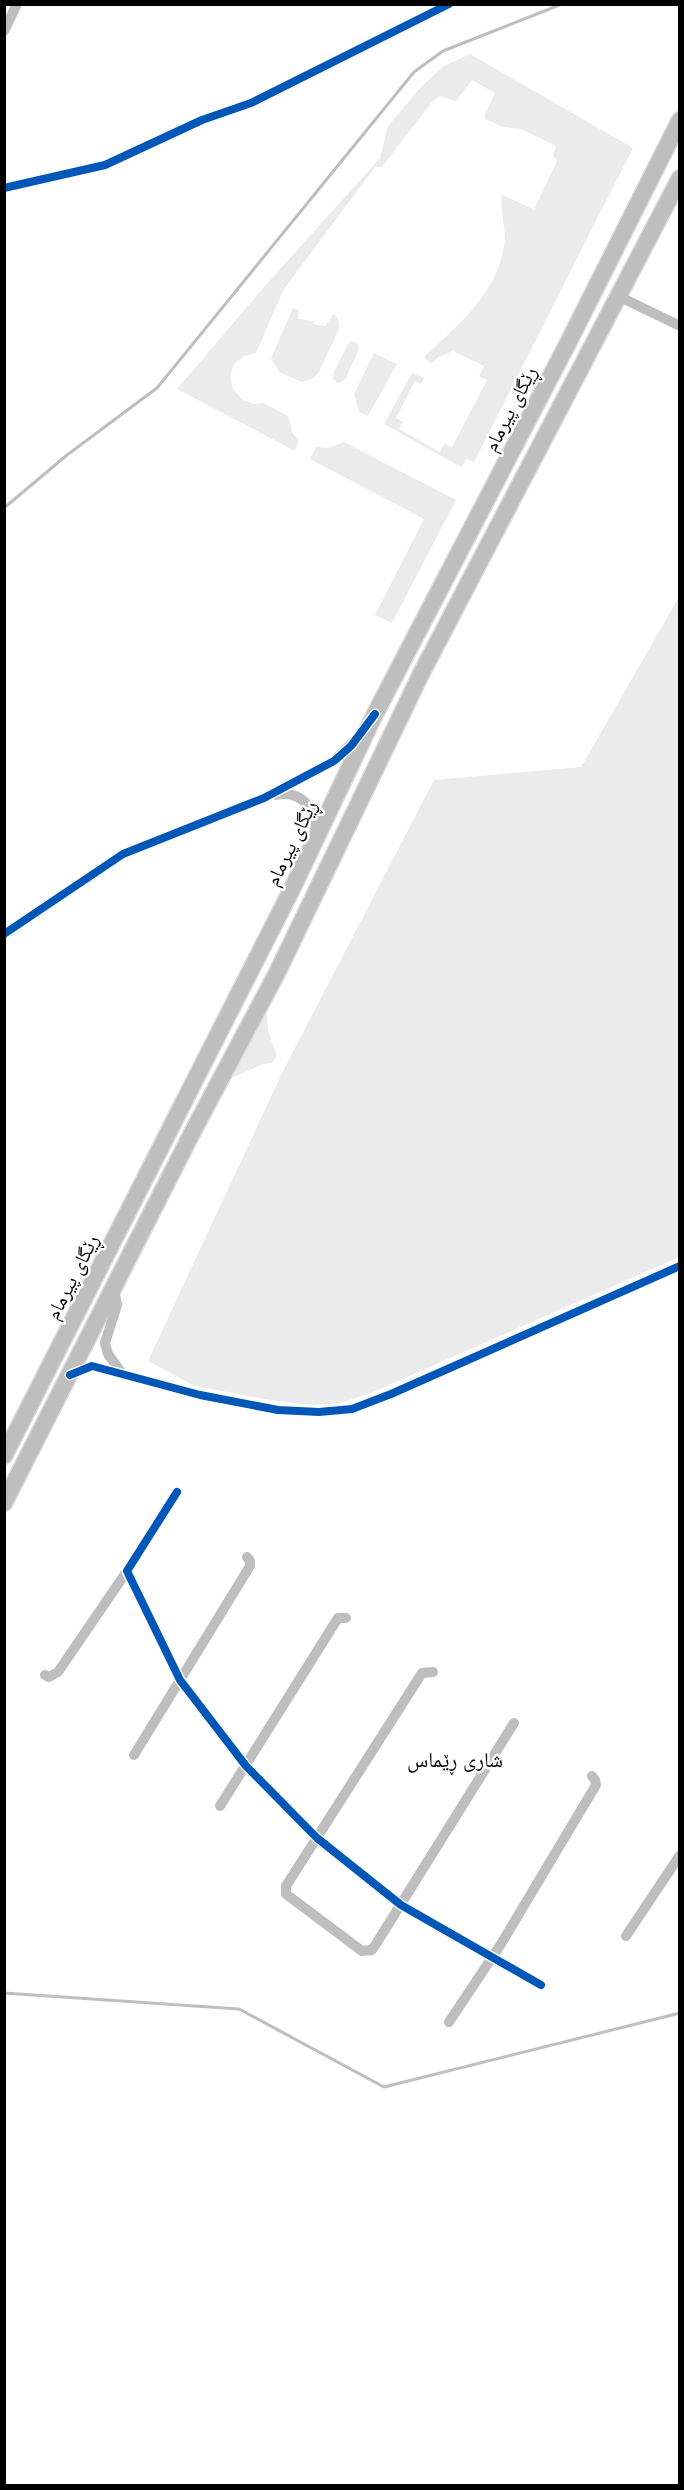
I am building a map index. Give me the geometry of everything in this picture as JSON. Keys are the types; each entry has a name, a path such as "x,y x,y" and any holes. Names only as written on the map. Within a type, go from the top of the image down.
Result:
{"highway":[{"name":"ڕێگای پیرمام","path":"4,1456 228,1016 375,714 567,345 680,120"},
{"path":"4,1503 252,1020 374,775 420,674 680,178"},
{"path":"459,551 478,561"},
{"path":"228,1016 252,1020"}],"street":[{"path":"4,31 17,4"},
{"path":"4,189 91,169 111,162 202,120 251,103 449,4"},
{"path":"618,296 680,326"},
{"path":"4,933 123,854 264,798 334,761 351,746 375,714"},
{"path":"264,798 292,794 302,799 310,807 315,816 316,827 312,847"},
{"path":"70,1375 93,1366 201,1395 278,1410 319,1412 352,1409 391,1394 680,1266"},
{"path":"114,1289 117,1305 105,1344 108,1354 123,1374"},
{"path":"45,1675 49,1677 58,1672 177,1492"},
{"path":"134,1755 250,1566 250,1560 247,1557"},
{"path":"127,1570 180,1680 246,1766 317,1838 401,1905 541,1985"},
{"path":"220,1806 338,1618 346,1618"},
{"path":"433,1672 422,1674 286,1886 286,1894 362,1951 372,1950 514,1724"},
{"path":"449,2022 492,1957 596,1785 596,1780 592,1776"},
{"path":"626,1936 680,1855"}],"shaded area":[{"path":"470,54 633,148 474,462 467,459 461,467 384,424 412,373 424,378 421,384 415,381 396,418 403,422 399,429 440,452 444,444 452,447 487,380 479,376 484,366 453,351 437,358 431,364 424,357 474,308 493,280 504,246 502,195 534,209 557,161 553,155 556,146 521,129 503,127 485,119 495,93 472,80 456,101 439,96 433,101 382,167 375,167 284,289 256,353 244,356 234,364 230,376 233,389 243,400 254,404 263,403 288,416 293,434 299,440 295,451 177,389 263,288 380,158 388,126 420,88 442,67"},
{"path":"293,308 299,310 298,319 314,321 314,324 325,326 333,314 338,318 339,329 319,372 314,378 302,382 279,372 271,358"},
{"path":"351,341 357,343 359,349 345,380 338,383 333,379 333,374"},
{"path":"374,353 397,364 368,416 359,412 354,394"},
{"path":"344,442 456,500 392,623 375,615 424,519 310,459 316,447 328,448"},
{"path":"679,597 679,1257 373,1392 338,1404 309,1405 195,1386 148,1361 282,1073 434,780 581,767"},
{"path":"266,1013 269,1034 277,1056 272,1063 263,1064 232,1078"}],"waterway":[{"path":"4,508 67,455 157,388 414,72 443,51 562,4"},
{"path":"4,1993 239,2009 384,2087 680,2013"}],"cycle path":[{"path":"4,188 105,165 202,120 251,103 449,4"},
{"path":"4,934 123,854 264,798 334,761 351,746 375,714"},
{"path":"70,1375 92,1366 200,1395 278,1410 319,1412 352,1409 391,1394 680,1266"},
{"path":"177,1492 127,1571 180,1680 246,1766 317,1838 401,1905 541,1985"}],"district":[{"name":"شاری ڕێماس","path":"455,1760"}]}
